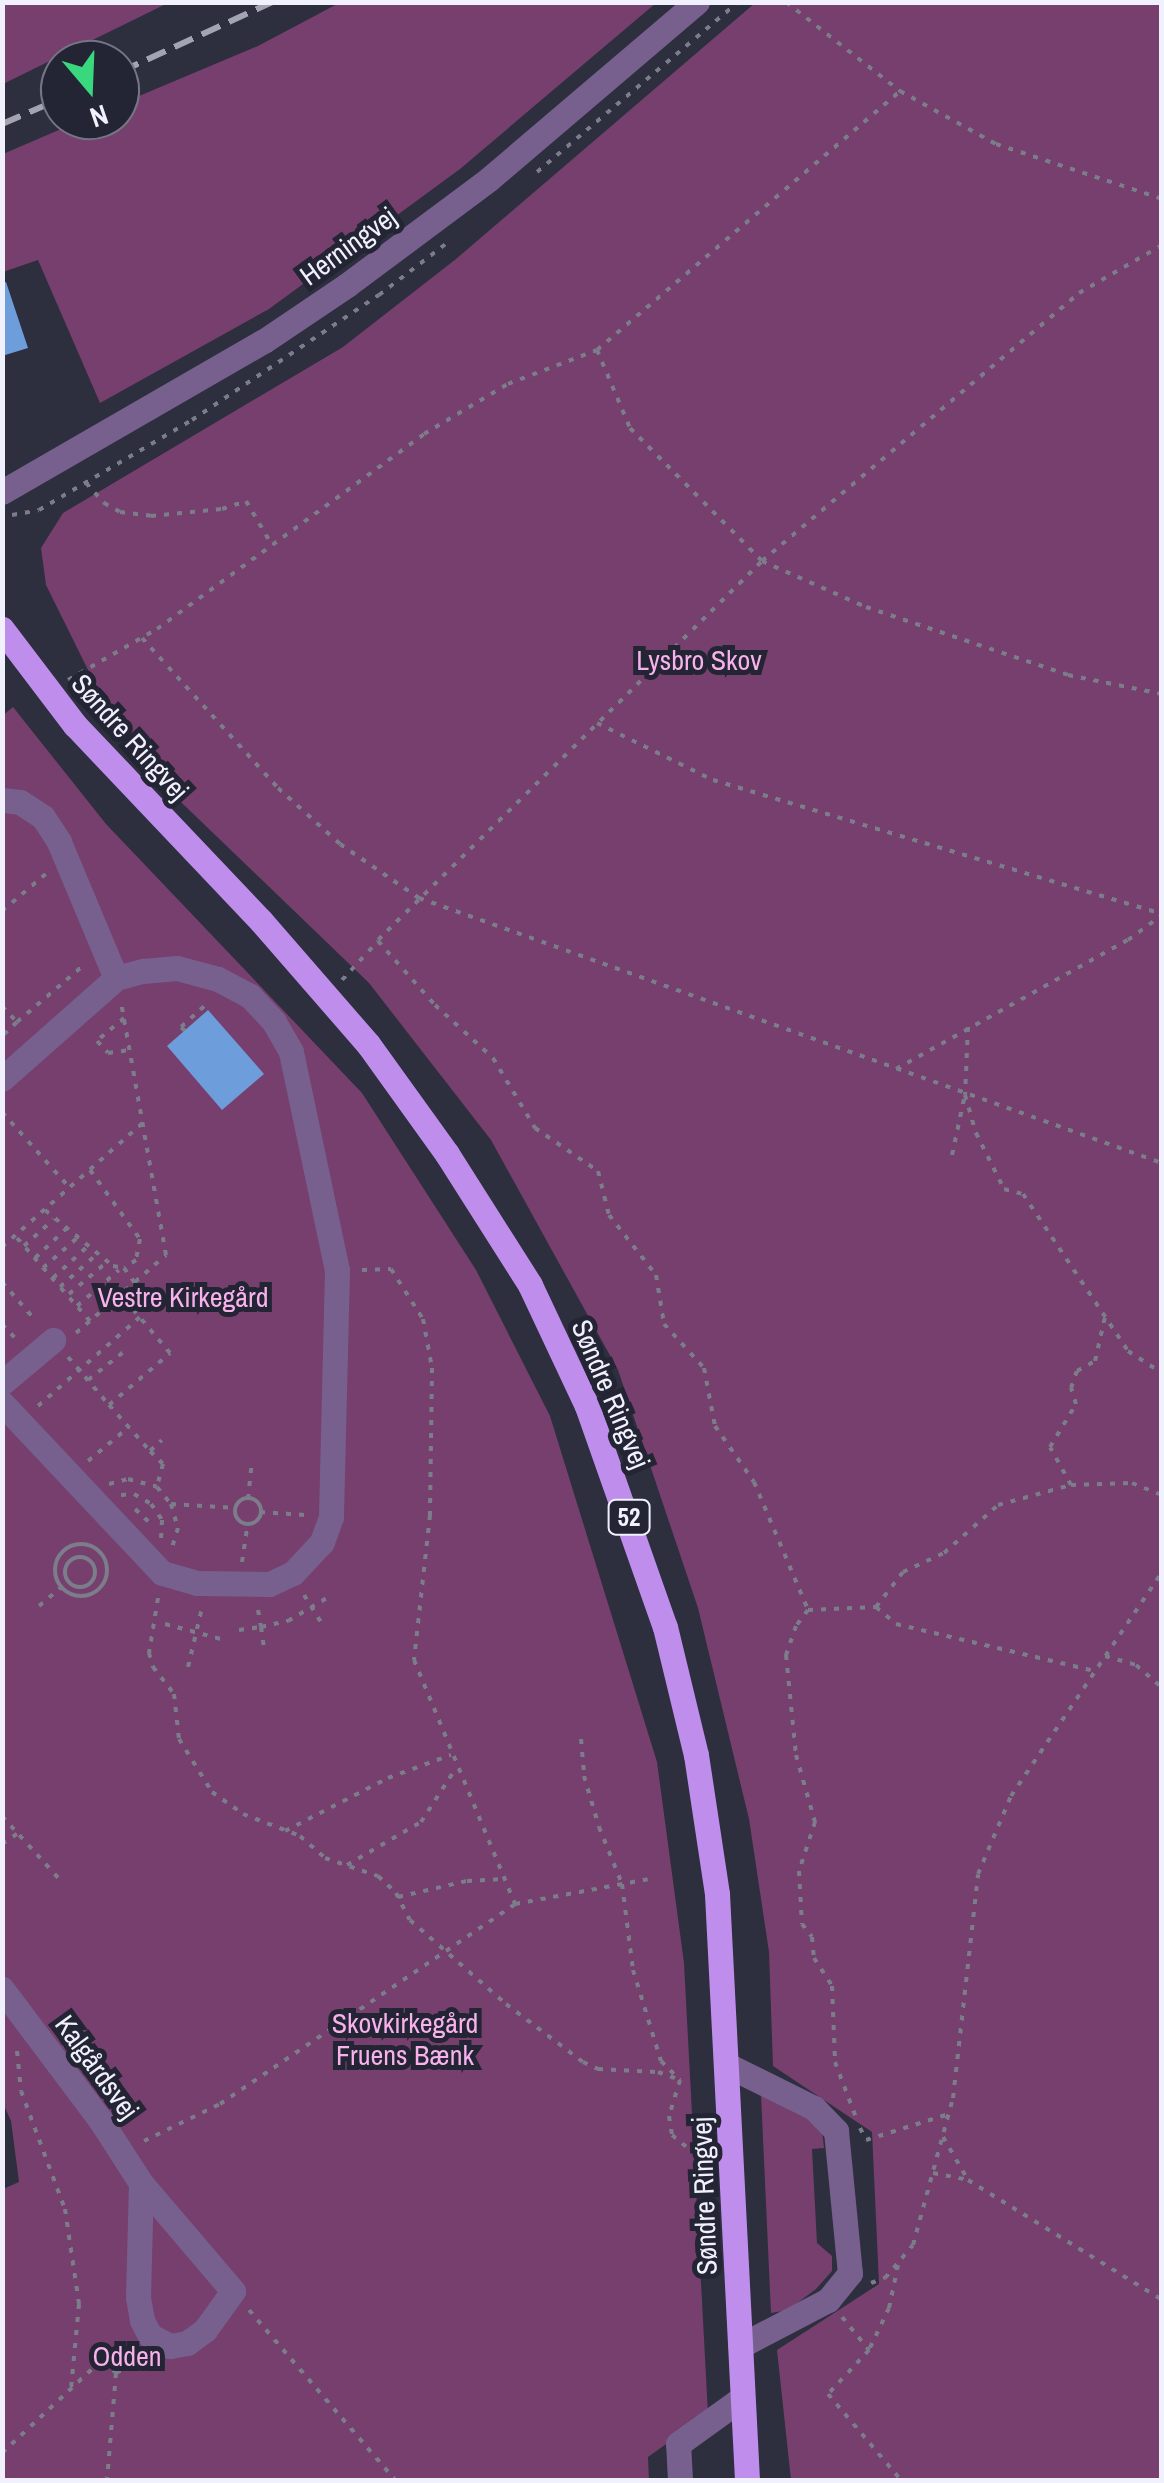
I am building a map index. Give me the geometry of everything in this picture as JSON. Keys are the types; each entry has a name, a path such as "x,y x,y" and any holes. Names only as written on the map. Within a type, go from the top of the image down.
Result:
{"main road":[{"name":"Søndre Ringvej","path":"2,629 121,776 261,921 368,1044 458,1170 530,1285 588,1406 659,1610 696,1755 717,1894 729,2066 747,2480"}],"street":[{"name":"Herningvej","path":"2,492 264,340 347,285 489,179 697,2"},
{"path":"2,800 20,802 44,817 66,857 116,978"},
{"path":"2,1079 116,978 177,968 213,978 250,996 274,1022 291,1052 337,1270 332,1517 322,1542 292,1573 246,1586 208,1584 162,1573 2,1402"},
{"path":"2,1383 56,1344"},
{"name":"Kalgårdsvej","path":"2,1989 141,2183 233,2292"},
{"path":"729,2066 814,2108 836,2132 850,2273 828,2300 740,2346"},
{"path":"141,2183 138,2297 150,2336 170,2346 187,2342 205,2330 233,2292"},
{"path":"680,2480 678,2444 742,2398"}],"path":[{"path":"786,2 900,91 996,144 1162,199"},
{"path":"49,691 142,638 424,434 491,394 597,350 900,91"},
{"path":"327,997 418,898 762,561 1078,293 1162,245"},
{"path":"597,350 630,428 762,561 866,607 1031,663 1162,694"},
{"path":"86,483 104,503 120,512 151,516 222,510 246,501 272,545"},
{"path":"142,638 220,729 278,788 340,844 418,898 1162,1164"},
{"path":"596,723 713,780 1162,914"},
{"path":"2,911 66,857"},
{"path":"896,1070 1128,940 1162,914"},
{"path":"378,941 436,1005 493,1058 535,1128 598,1171 609,1215 656,1276 664,1324 704,1368 715,1426 754,1482 808,1610"},
{"path":"2,1036 104,948"},
{"path":"56,1344 90,1321 166,1255 116,978"},
{"path":"185,1031 180,1026 212,1000 213,978"},
{"path":"2,1006 17,1022"},
{"path":"124,1018 97,1041 108,1054 130,1050"},
{"path":"952,1155 966,1094 968,1027"},
{"path":"966,1094 976,1133 1004,1188 1023,1194 1128,1351 1162,1373"},
{"path":"2,1112 70,1188"},
{"path":"2,1247 144,1122"},
{"path":"77,1306 136,1260 140,1239 90,1170"},
{"path":"45,1210 135,1282"},
{"path":"24,1246 54,1219"},
{"path":"35,1258 67,1228"},
{"path":"15,1236 90,1321"},
{"path":"44,1268 78,1238"},
{"path":"52,1278 88,1246"},
{"path":"60,1286 97,1254"},
{"path":"68,1295 107,1262"},
{"path":"337,1270 391,1268 422,1319 432,1368 430,1514 414,1660 515,1904"},
{"path":"2,1282 162,1464 157,1487"},
{"path":"109,1405 170,1353 121,1295"},
{"path":"1071,1486 1050,1446 1076,1404 1071,1388 1077,1371 1095,1361 1105,1316"},
{"path":"36,1408 140,1318"},
{"path":"88,1380 126,1350"},
{"path":"86,1463 129,1427"},
{"path":"150,1451 162,1440"},
{"path":"248,1499 252,1461"},
{"path":"91,1498 118,1480 157,1487 172,1507 178,1536 162,1573 149,1654 153,1667 174,1694 179,1739 212,1792 243,1814 300,1836 325,1858 378,1876 398,1897 410,1920 506,2004 583,2062 598,2069 658,2072 680,2080"},
{"path":"876,1607 903,1572 944,1553 998,1505 1071,1486 1132,1482 1162,1496"},
{"path":"238,1499 260,1500 259,1523 236,1521 236,1508 238,1499"},
{"path":"160,1517 172,1507 236,1508"},
{"path":"260,1512 332,1517"},
{"path":"248,1522 246,1586 264,1648"},
{"path":"84,1544 100,1552 107,1564 104,1583 98,1591 77,1596 61,1588 54,1576 57,1558 66,1547 84,1544"},
{"path":"82,1556 95,1567 91,1582 82,1587 68,1582 64,1574 67,1563 82,1556"},
{"path":"870,2350 828,2300 885,2278 913,2245 949,2114 978,1874 1011,1796 1162,1572"},
{"path":"292,1573 324,1628"},
{"path":"40,1606 68,1582"},
{"path":"91,1582 98,1591"},
{"path":"188,1667 208,1584"},
{"path":"238,1630 288,1621 332,1595"},
{"path":"808,1610 876,1607 896,1624 1095,1670"},
{"path":"808,1610 796,1626 786,1655 796,1755 815,1822 799,1871 802,1924 812,1937 814,1958 832,1986 835,2062 866,2140 949,2114"},
{"path":"165,1624 228,1641"},
{"path":"1105,1656 1136,1665 1162,1688"},
{"path":"581,1739 584,1776 622,1884 633,1970 662,2062 680,2080"},
{"path":"285,1830 388,1778 451,1755"},
{"path":"347,1866 421,1822 456,1768"},
{"path":"2,1816 60,1880"},
{"path":"2,1844 20,1832"},
{"path":"398,1897 467,1881 504,1879"},
{"path":"123,2155 220,2104 515,1904 648,1879"},
{"path":"16,2041 21,2091 65,2209 79,2304 71,2389"},
{"path":"680,2080 668,2116 672,2135 702,2162 733,2176"},
{"path":"943,2137 968,2180"},
{"path":"933,2173 968,2180 1162,2300"},
{"path":"899,2262 889,2308 870,2350 828,2394 902,2480"},
{"path":"233,2292 395,2480"},
{"path":"2,2453 115,2348"},
{"path":"103,2360 116,2373 106,2480"}],"green space":[{"path":"3,2 168,2 93,40 40,40 40,66 3,84"},
{"path":"339,3 656,3 460,169 269,309 100,403 38,260 3,272 3,154 40,138 140,140 140,96 258,46"},
{"name":"Lysbro Skov","path":"755,3 1161,3 1161,2480 791,2480 777,2350 879,2284 872,2132 773,2066 769,1952 749,1819 698,1608 618,1370 491,1140 369,983 158,780 94,682 46,585 41,548 63,513 343,347 456,259"},
{"path":"13,707 106,824 362,1093 476,1270 550,1416 657,1762 684,1963 708,2414 648,2457 649,2480 3,2480 3,2189 19,2182 11,2121 2,2101 2,716"},
{"path":"761,2095 814,2119 822,2130 824,2148 812,2149 817,2243 832,2256 832,2271 816,2289 788,2310 771,2313"}],"building":[{"path":"6,282 28,348 2,356 2,283"},
{"path":"208,1010 264,1074 222,1110 167,1046"}],"railway":[{"path":"140,63 272,2"},
{"path":"2,124 40,108"}],"park label":[{"name":"Vestre Kirkegård","path":"183,1297"},
{"name":"Skovkirkegård Fruens Bænk","path":"405,2039"},
{"name":"Odden","path":"127,2356"}]}
